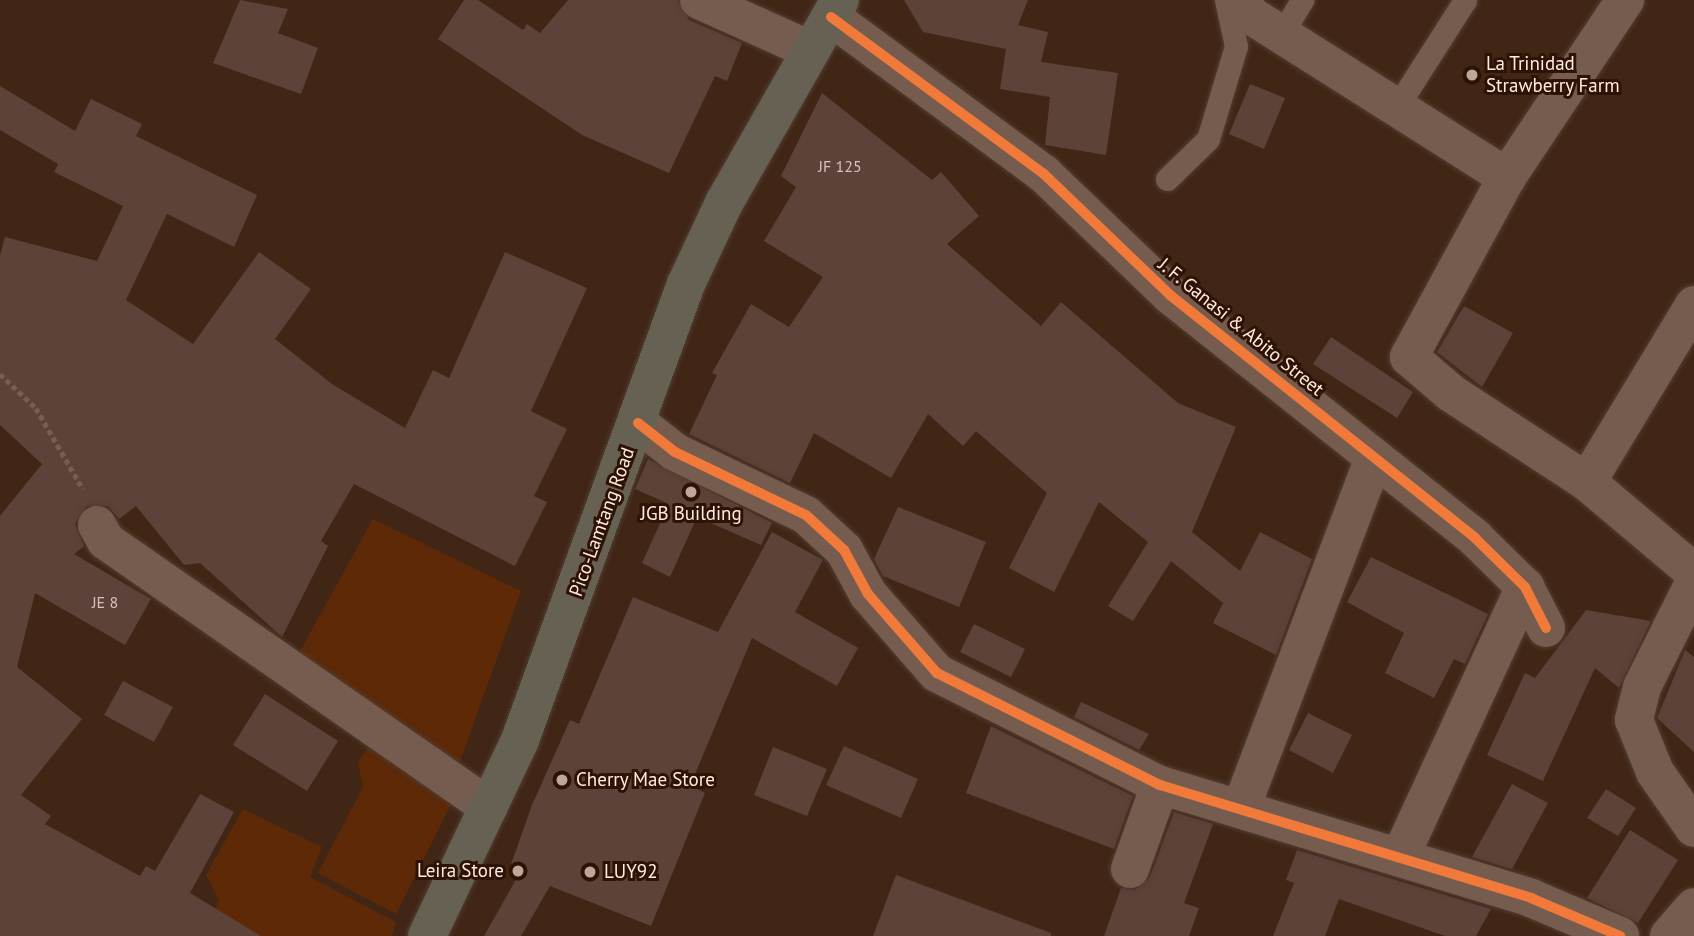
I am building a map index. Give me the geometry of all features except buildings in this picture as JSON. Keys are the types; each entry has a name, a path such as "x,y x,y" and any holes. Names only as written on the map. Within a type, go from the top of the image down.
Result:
{"main road":[{"name":"Pico-Lamtang Road","path":"432,935 520,740 638,423 686,284 808,49 836,9"}],"street":[{"path":"698,0 808,49"},
{"path":"1238,0 1281,35 1507,177"},
{"path":"1625,0 1507,177 1409,357 1451,393 1587,482 1694,572"},
{"name":"J. F. Ganasi & Abito Street","path":"836,9 1044,174 1170,295 1373,460 1475,538 1525,587 1546,628"},
{"path":"1587,482 1694,305"},
{"path":"638,423 675,452 806,515 844,550 868,594 937,673 1160,785 1531,898 1620,936"},
{"path":"1241,808 1373,460"},
{"path":"97,526 106,541 488,807"},
{"path":"1694,583 1642,687 1634,720 1655,772 1694,828"},
{"path":"1400,857 1525,587"},
{"path":"1130,869 1160,785"},
{"path":"1669,936 1694,906"}],"lane":[{"path":"1167,179 1208,139 1236,46 1226,0"},
{"path":"1281,35 1302,0"},
{"path":"1396,108 1465,0"}],"path":[{"path":"0,374 36,408 78,475 97,526"}],"shaded area":[{"path":"373,519 521,591 456,773 295,660"},
{"path":"373,740 454,798 396,914 318,873 363,787 358,762"},
{"path":"243,809 322,847 310,877 396,922 392,936 205,936 219,900 206,875"}],"cycle path":[{"path":"831,17 1044,174 1170,295 1475,538 1525,587 1546,628"},
{"path":"638,423 675,452 806,515 844,550 868,594 937,673 1160,785 1531,898 1620,936"}],"place":[{"name":"La Trinidad Strawberry Farm","path":"1472,75"},
{"name":"JGB Building","path":"691,492"},
{"name":"Cherry Mae Store","path":"562,780"},
{"name":"Leira Store","path":"518,871"},
{"name":"LUY92","path":"590,872"}]}
